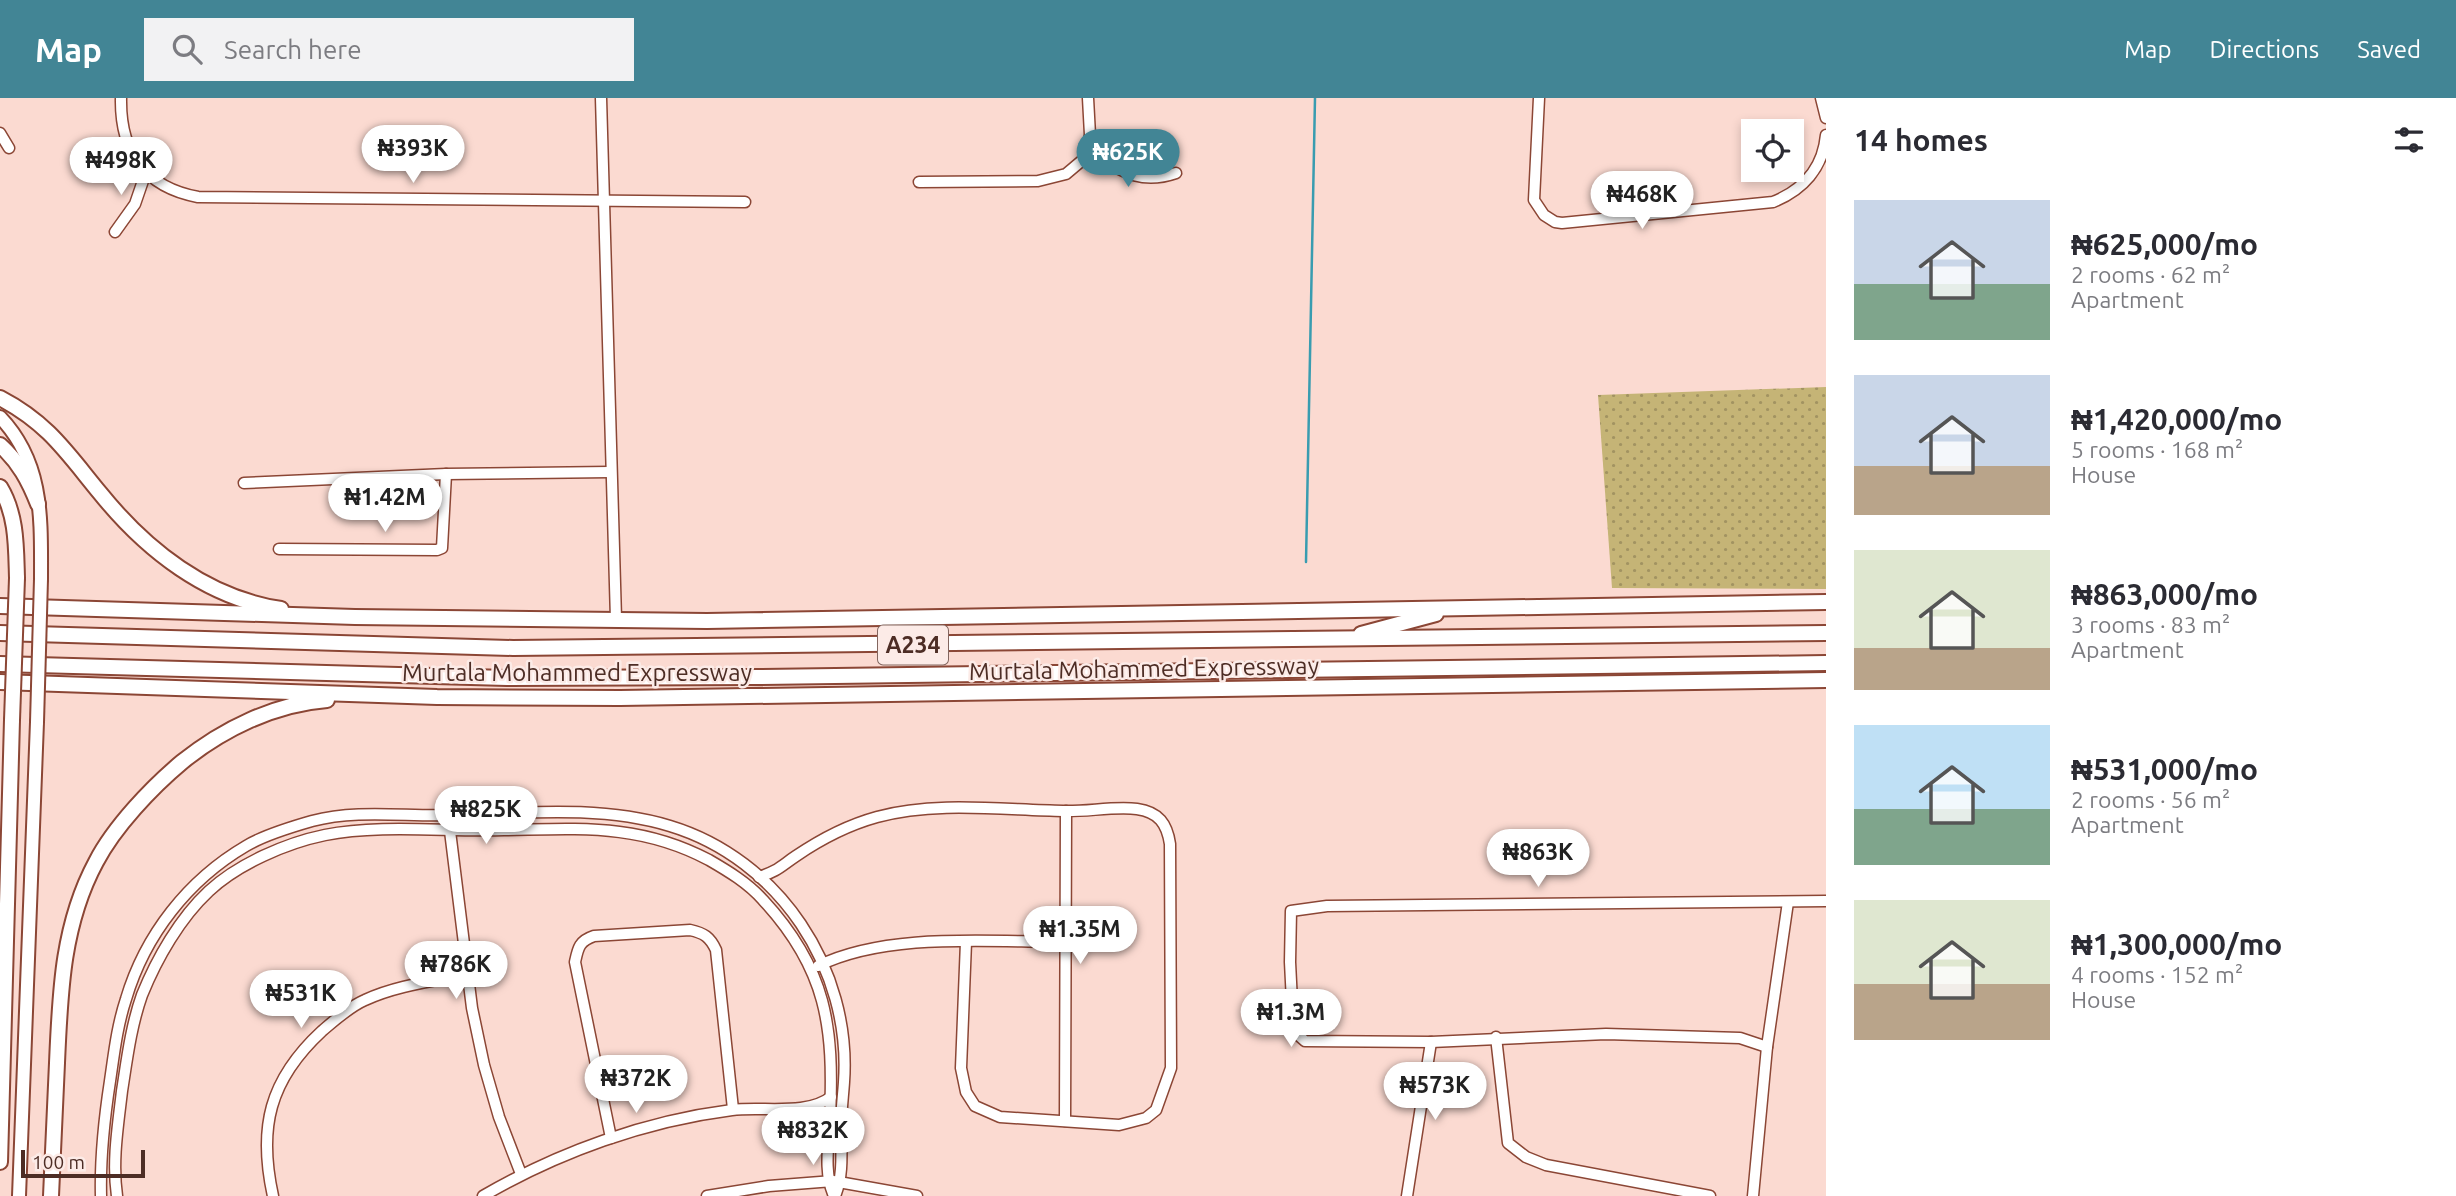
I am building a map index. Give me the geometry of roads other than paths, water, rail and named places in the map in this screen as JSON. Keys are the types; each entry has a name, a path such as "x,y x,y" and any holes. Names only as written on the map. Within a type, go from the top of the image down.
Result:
{"highway":[{"path":"0,398 36,420 55,437 142,539 188,574 249,601 276,608 355,617"},
{"path":"0,445 20,467 38,504"},
{"path":"0,487 12,515 17,578 0,1162"},
{"path":"0,606 355,617 707,621 1819,602"},
{"path":"1339,640 1458,608"},
{"name":"Murtala Mohammed Expressway","path":"0,633 513,648 1826,633"},
{"name":"Murtala Mohammed Expressway","path":"0,664 506,678 1826,663"},
{"path":"1346,688 1451,668"},
{"name":"Murtala Mohammed Expressway","path":"2,683 437,698 620,698 1826,680"},
{"path":"51,1196 64,958 82,892 96,860 117,832 167,775 222,734 254,719 284,708 316,701 437,698"}],"main road":[{"path":"0,417 27,454 41,527 37,722 19,1196"}],"street":[{"path":"121,98 121,124 132,154 146,172 168,189 198,197 745,202"},
{"path":"601,98 616,619"},
{"path":"919,182 1038,181 1054,178 1077,166 1085,158 1090,135 1088,98"},
{"path":"1539,98 1534,200 1544,215 1562,223 1773,202 1798,190 1808,180 1821,157 1826,135"},
{"path":"1821,98 1826,118"},
{"path":"0,134 9,148"},
{"path":"1087,151 1121,171 1137,176 1159,179 1176,173"},
{"path":"115,232 135,204 146,172"},
{"path":"244,483 446,474 610,472"},
{"path":"279,549 438,550 442,548 446,474"},
{"path":"1819,602 1826,592"},
{"path":"759,877 777,871 794,857 837,831 910,809 1138,809 1160,818 1167,827 1170,844 1171,1068 1156,1110 1146,1118 1119,1125 1000,1117 975,1106 966,1092 961,1068 966,942"},
{"path":"1065,1121 1066,811"},
{"path":"101,1196 100,1155 118,1031 126,999 148,946 165,918 188,891 248,844 313,821 363,814 596,813 670,826 704,839 742,862 773,887 808,933 838,1006 844,1036 846,1061 841,1121 841,1182 834,1196"},
{"path":"448,815 472,1008 499,1117 521,1174"},
{"path":"117,1196 114,1157 131,1035 142,995 173,935 209,891 235,872 264,857 327,835 383,830 589,829 631,832 667,841 731,872 762,899 786,929 820,989 828,1020 831,1097 827,1181 834,1196"},
{"path":"773,887 777,871"},
{"path":"1767,1048 1740,1038 1606,1034 1432,1042 1305,1041 1297,1034 1293,1022 1291,911 1328,906 1826,901"},
{"path":"1753,1196 1767,1048 1788,902"},
{"path":"611,1138 575,962 579,945 583,940 594,936 691,930 702,932 711,940 716,950 733,1110"},
{"path":"811,970 823,964 887,946 924,942 1064,942"},
{"path":"273,1196 266,1153 268,1123 280,1084 312,1041 343,1013 365,1000 399,989 469,974"},
{"path":"1496,1037 1508,1143 1526,1157 1546,1165 1710,1196"},
{"path":"1407,1196 1432,1042"},
{"path":"483,1196 521,1174 611,1138 677,1119 733,1110 808,1108 831,1097"},
{"path":"808,1108 830,1124"},
{"path":"707,1196 769,1186 827,1181 917,1196"}],"waterway":[{"path":"1306,562 1315,98"}]}
